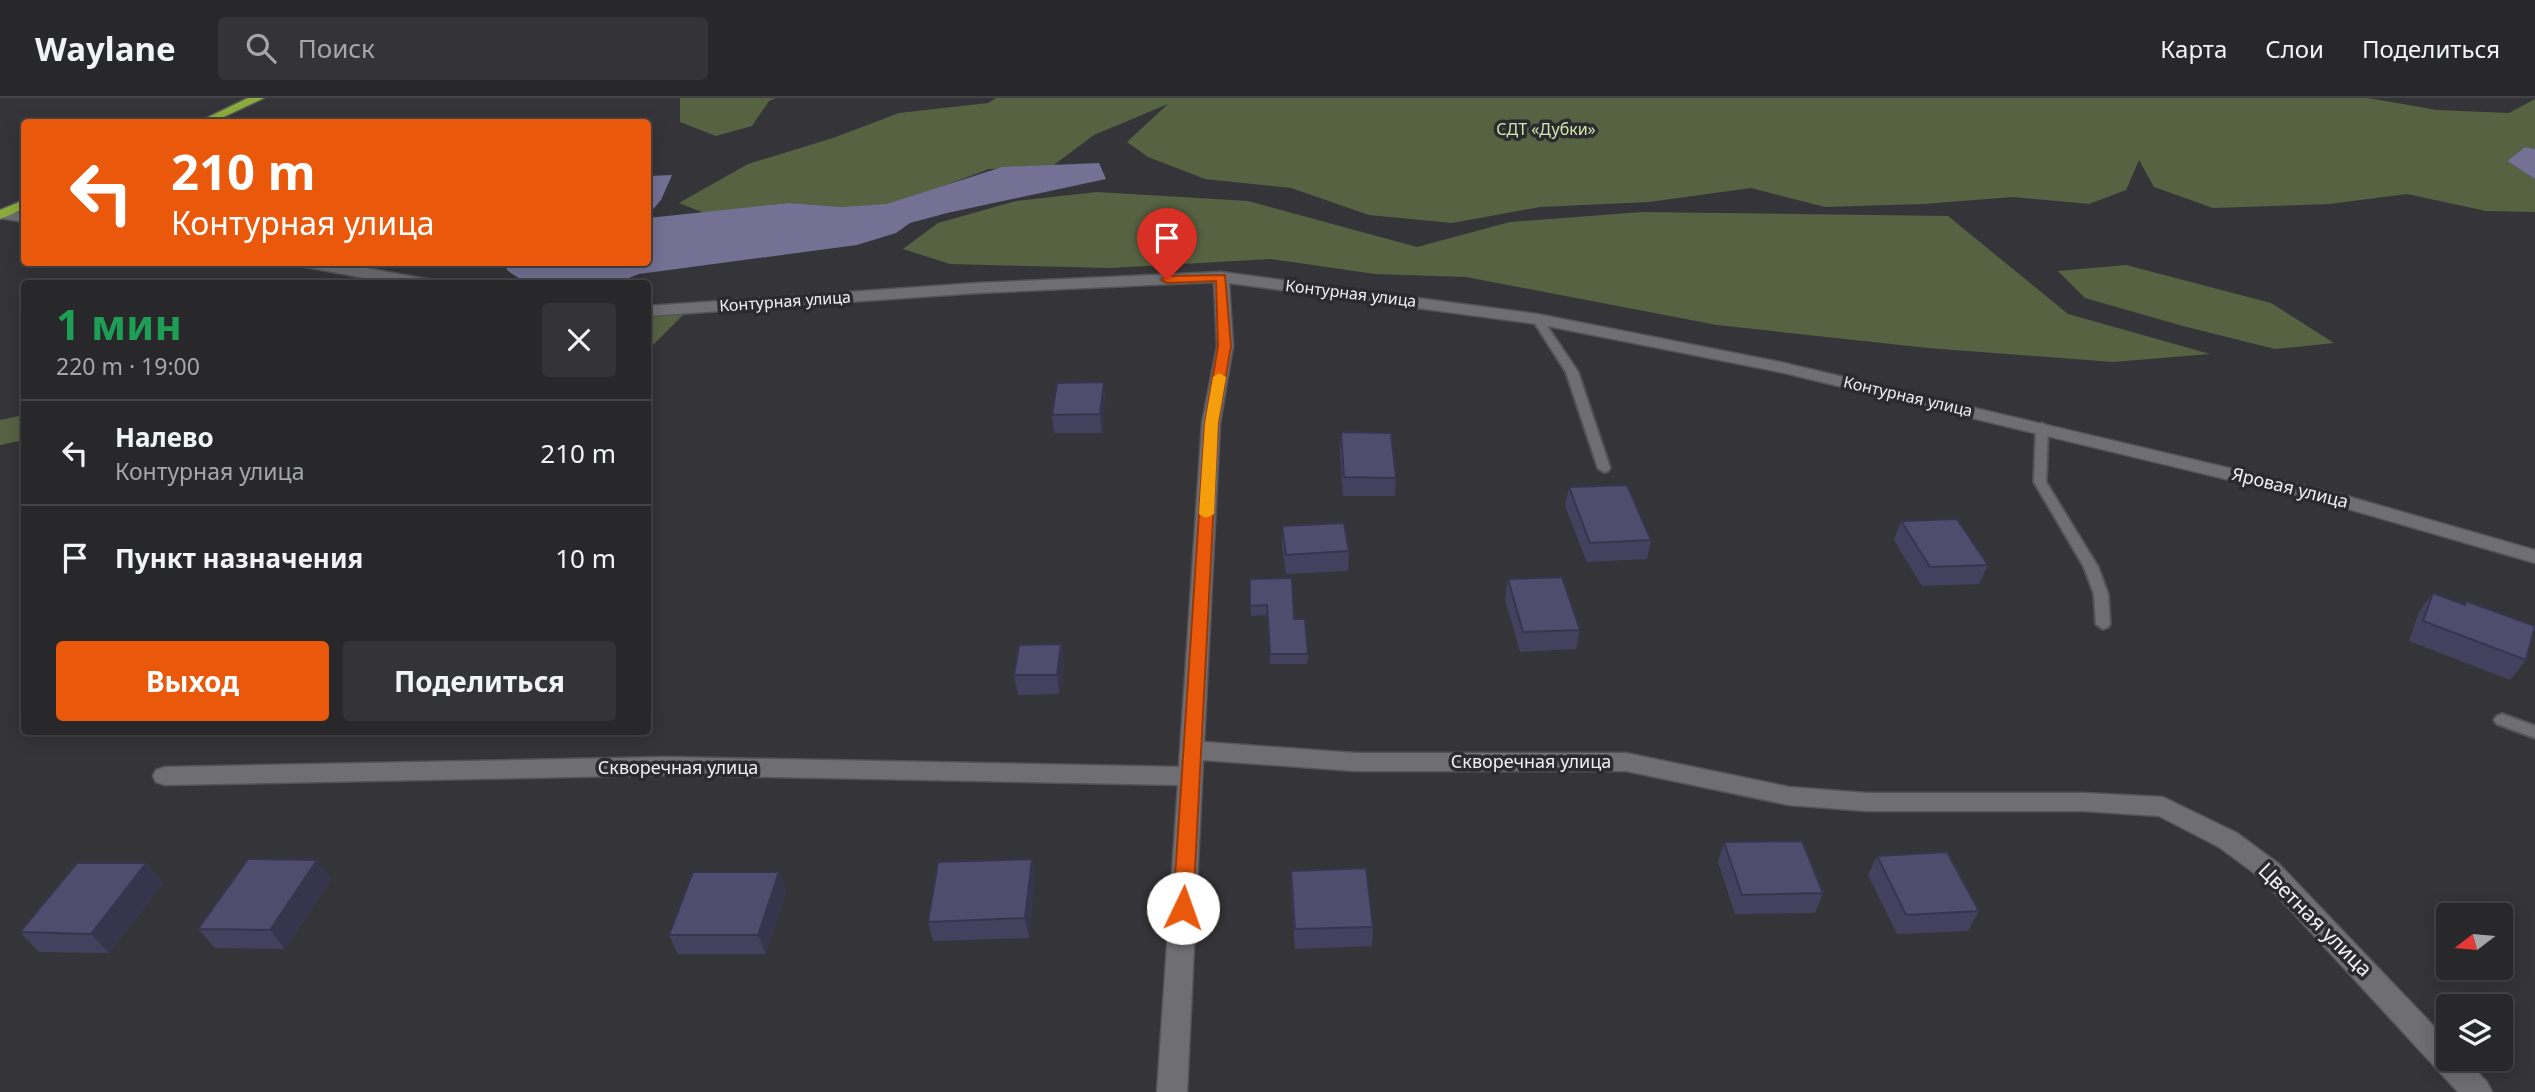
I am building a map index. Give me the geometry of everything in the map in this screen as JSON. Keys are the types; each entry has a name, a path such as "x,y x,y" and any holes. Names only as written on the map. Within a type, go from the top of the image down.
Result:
{"highway":[{"path":"211,119 258,98"},
{"path":"1,215 21,205"}],"street":[{"path":"1,215 21,218"},
{"path":"328,266 404,280"},
{"path":"1172,1092 1211,423 1225,346 1221,277"},
{"name":"Контурная улица","path":"651,311 978,288 1221,277 1537,319 1780,367 2042,427"},
{"name":"Яровая улица","path":"2042,427 2343,500 2535,557"},
{"name":"Скворечная улица","path":"1192,750 1355,762 1626,762 1789,796 1866,802"},
{"name":"Скворечная улица","path":"165,776 668,766 1190,776"},
{"name":"Цветная улица","path":"1866,802 2083,802 2163,807 2228,840 2270,871 2477,1092"}],"lane":[{"path":"1537,319 1572,372 1604,468"},
{"path":"2042,427 2040,482 2091,568 2101,593 2103,624"},
{"path":"2502,720 2535,732"}],"green space":[{"path":"680,98 776,98 769,101 752,126 716,136 680,122"},
{"name":"СДТ «Дубки»","path":"996,98 2368,98 2437,110 2509,113 2535,99 2535,149 2525,147 2507,161 2535,179 2535,212 2486,211 2407,194 2329,204 2213,208 2154,187 2139,160 2126,190 2089,204 2013,197 1923,204 1825,207 1751,188 1649,202 1540,207 1452,223 1369,215 1291,188 1205,179 1148,157 1127,142 1168,104 1094,135 1051,167 989,169 879,210 789,203 707,214 679,203 748,164 833,138 899,113 988,103"},
{"path":"1097,192 1248,201 1417,247 1510,222 1642,212 1948,216 2068,314 2210,354 2113,362 1928,348 1717,325 1466,277 1375,274 1271,259 1110,268 950,264 903,249 938,223 1016,201"},
{"path":"2126,265 2271,303 2334,343 2275,349 2183,326 2085,298 2058,271"},
{"path":"686,312 651,347 651,313"},
{"path":"21,416 21,441 0,445 0,420"}],"shaded area":[{"path":"2525,147 2535,149 2535,179 2507,161"},
{"path":"1099,163 1106,179 947,213 910,223 896,233 857,245 639,274 624,280 522,280 505,266 651,266 651,218 789,203 842,207 887,204 1002,167"},
{"path":"672,175 661,200 651,212 651,176"}],"building":[{"path":"1104,382 1100,414 1052,415 1057,383"},
{"path":"1341,432 1391,433 1396,478 1344,477"},
{"path":"1627,485 1651,540 1590,543 1569,487"},
{"path":"1957,519 1988,565 1930,567 1901,521"},
{"path":"1344,523 1349,551 1286,555 1282,526"},
{"path":"1562,577 1580,630 1523,632 1508,579"},
{"path":"1292,578 1294,619 1305,619 1308,654 1270,654 1267,605 1250,606 1250,579"},
{"path":"2433,593 2465,605 2466,601 2535,626 2526,660 2423,621"},
{"path":"1061,644 1057,675 1014,675 1019,645"},
{"path":"1802,841 1823,893 1742,895 1724,842"},
{"path":"1947,852 1979,911 1906,915 1877,856"},
{"path":"248,859 317,860 270,930 198,929"},
{"path":"1032,859 1025,918 928,922 938,862"},
{"path":"77,863 146,863 91,934 20,932"},
{"path":"1366,868 1373,927 1295,929 1291,871"},
{"path":"693,872 779,872 758,935 669,935"}],"slow traffic":[{"path":"1206,514 1211,423 1219,377"}],"route":[{"path":"1167,280 1221,277 1225,346 1211,423 1183,908"}]}
